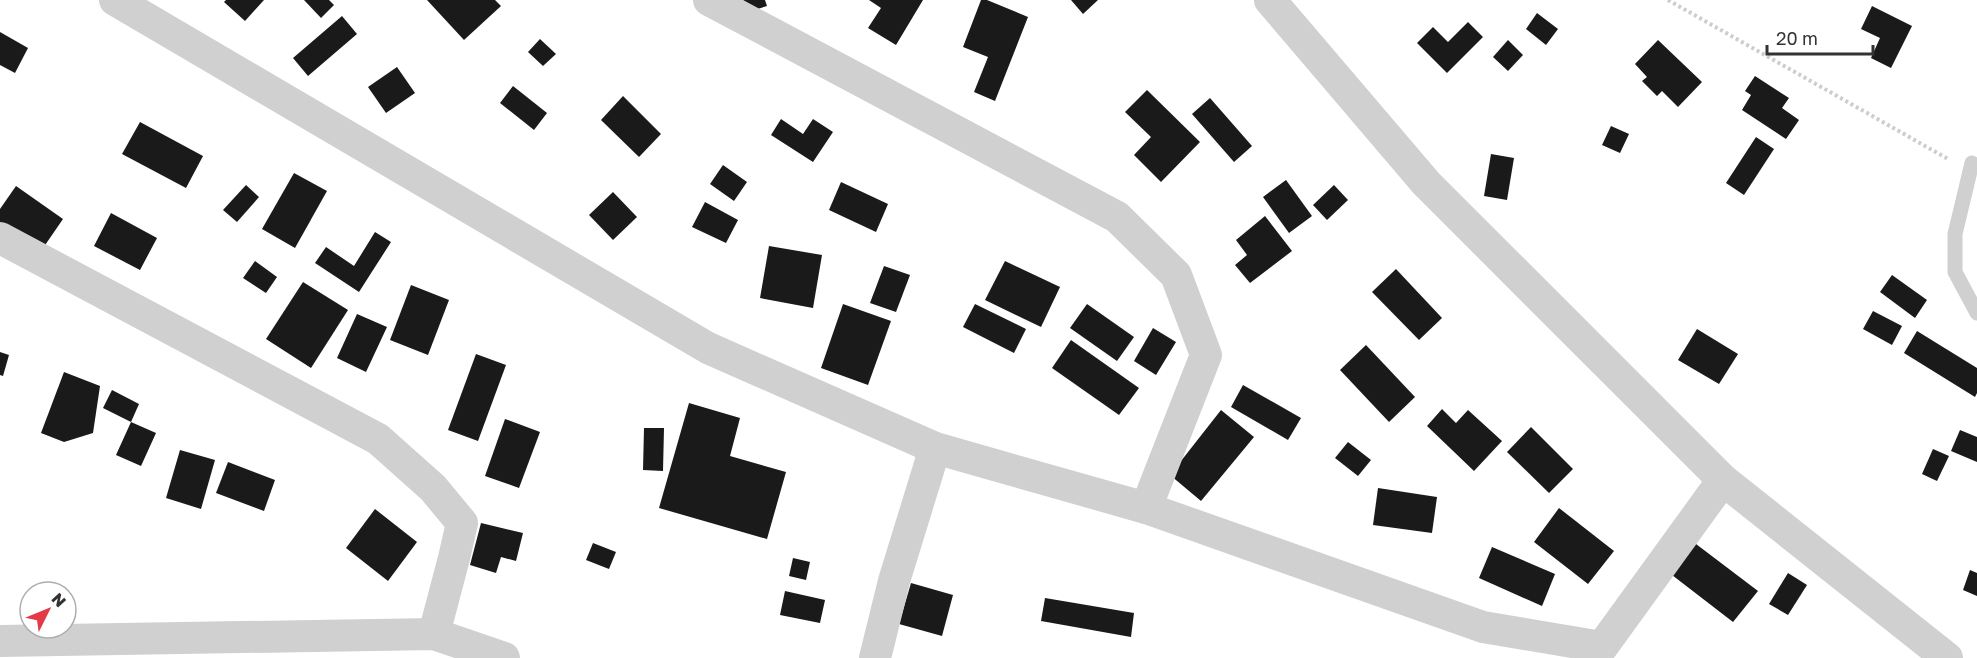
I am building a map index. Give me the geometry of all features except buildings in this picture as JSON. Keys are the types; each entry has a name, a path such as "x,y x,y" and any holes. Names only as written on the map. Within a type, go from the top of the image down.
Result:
{"street":[{"path":"115,0 708,348 935,448 1146,508 1483,627 1602,647 1723,480"},
{"path":"709,0 1117,217 1176,275 1206,355 1146,508"},
{"path":"1270,0 1426,183 1723,480 1947,658"},
{"path":"0,238 378,439 433,488 462,523 434,634"},
{"path":"875,658 894,581 935,448"},
{"path":"0,641 434,634 504,658"}],"lane":[{"path":"1972,163 1955,234 1955,272 1977,313"}],"path":[{"path":"1668,0 1955,163 1972,163"}]}
